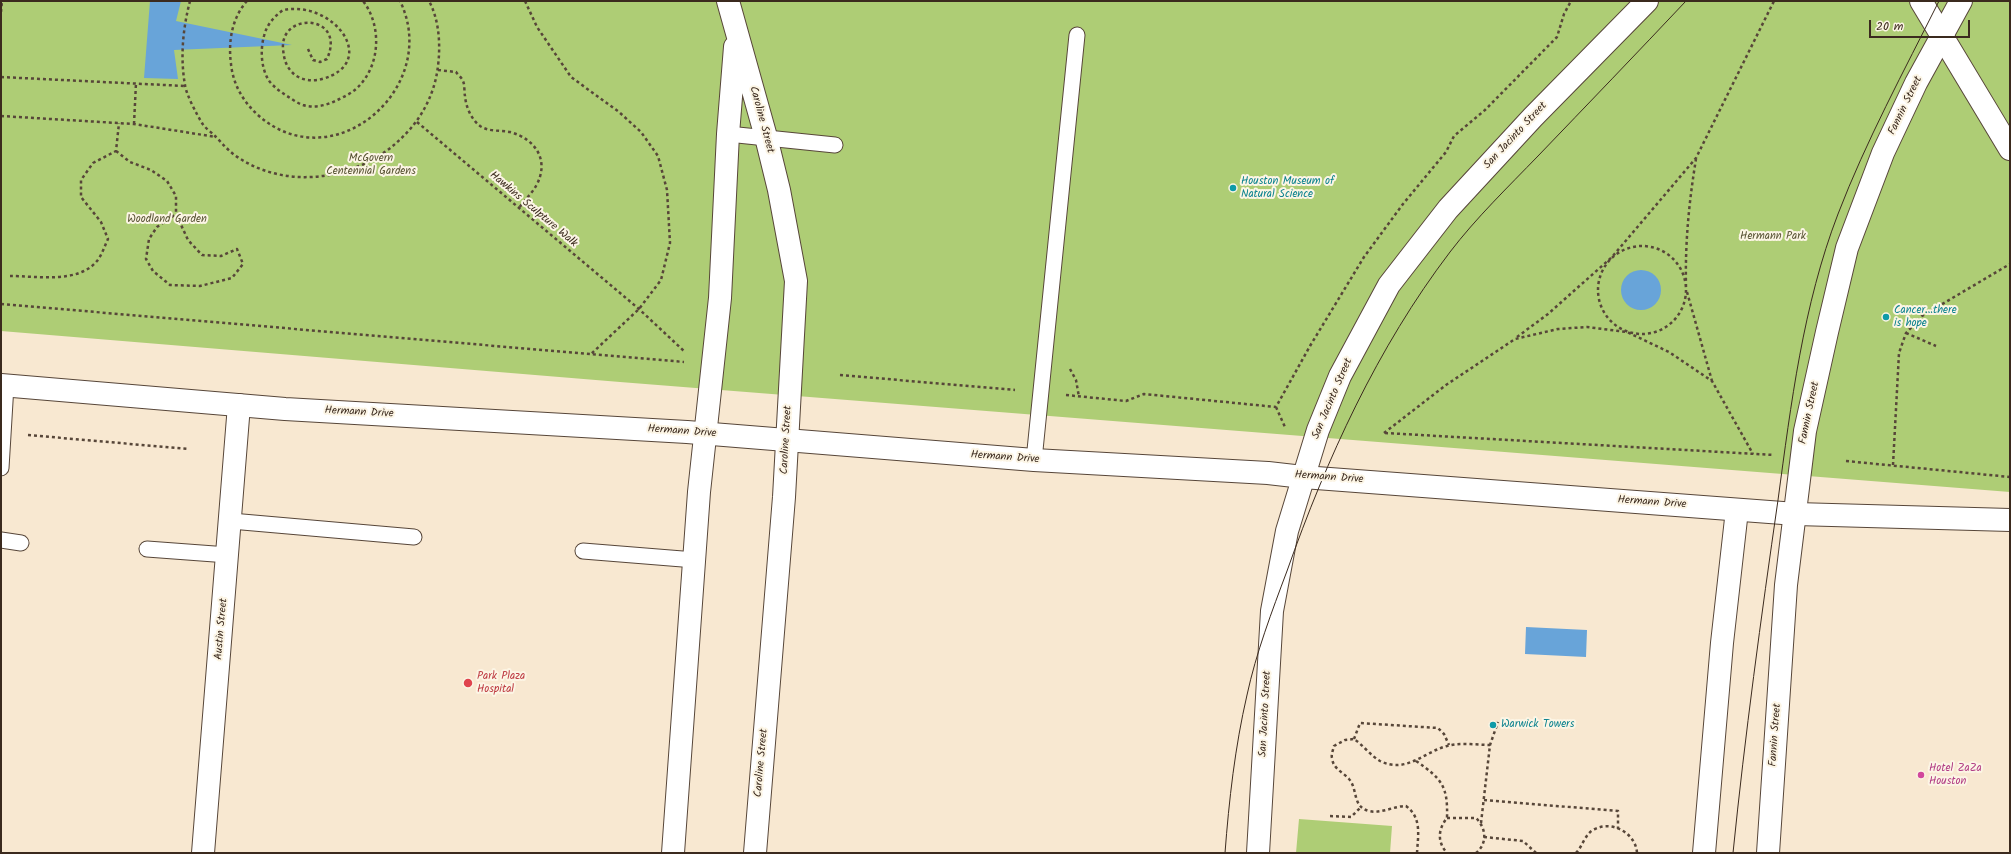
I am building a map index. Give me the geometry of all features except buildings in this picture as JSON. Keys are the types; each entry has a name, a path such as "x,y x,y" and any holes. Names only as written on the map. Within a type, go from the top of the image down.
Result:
{"street":[{"name":"Caroline Street","path":"728,1 766,137 779,190 796,281 787,441 755,853"},
{"name":"San Jacinto Street","path":"1258,853 1272,611 1287,531 1318,430 1340,376 1389,285 1448,209 1533,117 1647,1"},
{"path":"1920,1 1941,38 2010,149"},
{"name":"Fannin Street","path":"1768,853 1786,585 1796,514 1805,431 1847,248 1883,154 1916,83 1961,1"},
{"name":"Caroline Street","path":"672,853 699,492 720,298 728,134 736,33"},
{"name":"Hermann Drive","path":"4,385 239,405 706,434 1034,460 1268,473 1303,477 1736,510 1796,514 2010,520"},
{"name":"Austin Street","path":"203,853 231,521 239,405"},
{"path":"1704,853 1722,643 1736,510"}],"lane":[{"path":"1034,460 1042,393 1077,35"},
{"path":"728,134 835,145"},
{"path":"1,468 4,385"},
{"path":"231,521 414,537"},
{"path":"1,540 21,543"},
{"path":"147,549 228,554"},
{"path":"583,551 695,560"}],"path":[{"path":"1,12 2,1"},
{"path":"190,1 184,24 183,50 185,86 203,124 217,137 226,149 239,159 261,170 283,176 307,178 338,174 357,168 379,156 398,142 417,122 427,106 438,70 439,45 436,21 429,1"},
{"path":"247,1 238,13 232,32 230,47 232,74 235,85 252,110 262,118 290,134 305,137 323,137 352,129 366,121 390,99 400,83 409,57 409,38 405,11 400,1"},
{"path":"289,6 269,22 262,46 262,58 265,70 269,81 276,89 303,105 315,106 328,104 345,97 360,85 374,60 376,44 374,20 362,1"},
{"path":"525,1 537,27 571,77 619,112 636,127 658,156 667,190 670,243 661,280 639,310 590,355"},
{"path":"1276,407 1310,346 1364,257 1403,204 1446,152 1454,136 1484,110 1557,37 1564,14 1571,1"},
{"path":"1712,381 1668,352 1626,332 1611,323 1601,308 1597,290 1601,273 1612,258 1696,158 1774,1"},
{"path":"308,49 314,60 320,62 327,59 332,49 330,37 326,29 316,23 300,23 285,34 283,44 286,64 293,74 300,78 311,80 322,79 340,70 348,53 348,34"},
{"path":"438,70 456,72 464,82 465,97 471,116 481,126 523,136 534,144 541,160 541,173 536,186 519,208"},
{"path":"1,77 185,86"},
{"path":"134,124 136,83"},
{"path":"1,116 134,124 217,137"},
{"name":"Hawkins Sculpture Walk","path":"417,122 639,310 686,353"},
{"path":"116,151 119,123"},
{"path":"116,151 130,162 151,170 167,181 176,196 176,214 188,240 202,255 221,256 237,249 243,264 232,278 200,286 170,285 153,271 146,259 149,239 157,227 176,214"},
{"path":"10,276 59,276 81,273 97,261 108,239 101,222 81,197 81,180 93,163 116,151"},
{"path":"1514,339 1558,329 1587,326 1643,335 1660,331 1674,322 1683,308 1686,291 1686,239 1696,158"},
{"path":"1753,454 1712,381 1681,271 1672,257 1660,250 1644,246 1626,248 1612,258 1548,314 1446,385 1384,433 1753,454 1776,455"},
{"path":"1893,465 1899,354 1906,333 1922,316 2010,264"},
{"path":"1,304 690,363"},
{"path":"1906,333 1936,346"},
{"path":"1069,368 1076,380 1079,397"},
{"path":"840,375 1126,401 1144,394 1276,407"},
{"path":"1276,407 1285,427"},
{"path":"2,432 188,449"},
{"path":"1846,461 2010,477"},
{"path":"1476,853 1483,844 1484,837 1481,823 1490,745 1498,722"},
{"path":"1354,739 1360,723 1438,728 1444,734 1449,745"},
{"path":"1416,853 1419,826 1411,810 1406,806 1396,806 1378,812 1369,811 1361,807 1355,798 1353,786 1350,780 1336,768 1331,758 1334,746 1345,740 1354,739 1380,761 1394,765 1405,765 1416,761 1434,750 1449,745 1490,745"},
{"path":"1416,761 1434,774 1447,793 1448,818"},
{"path":"1484,800 1618,811 1618,829"},
{"path":"1330,816 1351,817 1361,807"},
{"path":"1448,853 1442,846 1440,839 1442,824 1448,818 1476,818 1481,823"},
{"path":"1576,853 1594,829 1606,826 1618,829 1629,835 1636,845 1637,853"},
{"path":"1484,837 1523,841 1536,853"}],"green space":[{"name":"Hermann Park","path":"1,1 2010,1 2010,492 620,382 1,331"},
{"path":"1299,819 1392,826 1390,853 1296,853"}],"water":[{"path":"150,1 181,1 176,21 292,45 174,50 178,79 144,78"},
{"path":"1645,270 1652,273 1658,279 1661,290 1660,298 1652,307 1645,310 1637,310 1630,307 1622,298 1621,286 1624,279 1633,271"},
{"path":"1526,627 1587,630 1586,657 1525,654"}],"tram line":[{"path":"1225,853 1239,734 1251,679 1260,648 1302,529 1319,487 1356,405 1377,365 1399,326 1450,252 1470,227 1686,1"},
{"path":"1733,853 1765,588 1793,391 1807,319 1826,248 1849,187 1886,106 1939,1"}],"place":[{"name":"Houston Museum of Natural Science","path":"1233,188"},
{"name":"Cancer...there is hope","path":"1886,317"},
{"name":"Park Plaza Hospital","path":"468,683"},
{"name":"Warwick Towers","path":"1493,725"},
{"name":"Hotel ZaZa Houston","path":"1921,775"}],"park label":[{"name":"McGovern Centennial Gardens","path":"371,165"},
{"name":"Woodland Garden","path":"167,220"}]}
